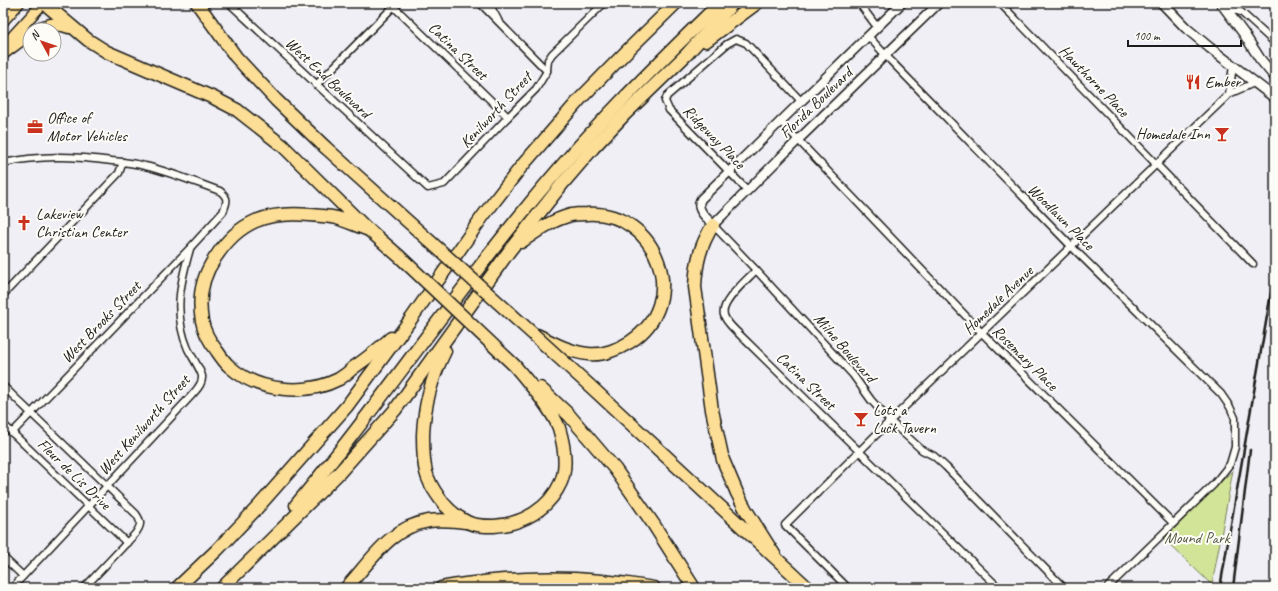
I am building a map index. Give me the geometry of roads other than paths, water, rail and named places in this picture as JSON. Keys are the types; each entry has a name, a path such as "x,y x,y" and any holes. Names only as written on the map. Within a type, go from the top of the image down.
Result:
{"highway":[{"path":"43,3 72,28 107,52 214,98 237,110 283,146 368,230 569,415 615,469 654,525 694,588"},
{"path":"197,3 236,57 276,100 589,385 808,588"},
{"path":"626,51 667,3"},
{"path":"177,588 217,550 286,476 347,406 411,319 483,216 521,167 580,99 626,51 676,3"},
{"path":"223,587 271,536 320,476 382,397 473,276 551,178 607,115 720,3"},
{"path":"223,587 344,467 394,410 510,250 593,148 687,54 733,3"},
{"path":"687,54 757,3"},
{"path":"62,24 72,28"},
{"path":"3,52 22,39"},
{"path":"368,230 336,218 300,214 268,216 245,225 223,245 213,260 204,279 200,296 202,323 206,333 214,347 230,367 240,374 259,384 275,388 304,389 317,387 339,379 386,343 411,319"},
{"path":"510,250 544,226 572,215 595,214 611,216 634,227 646,239 656,256 662,276 660,304 655,317 636,338 621,348 602,353 588,354 564,349 532,333"},
{"path":"713,225 706,235 698,255 695,273 695,287 712,410 723,460 737,493 775,556"},
{"path":"458,322 438,363 428,398 424,423 423,448 426,472 434,490 444,506 467,522"},
{"path":"346,588 382,547 399,532 413,525 431,520 467,522 487,526 505,525 529,517 548,503 562,480 564,450 558,426 546,405 515,366"},
{"path":"441,588 506,580 559,578 588,579 654,588"}],"main road":[{"path":"3,21 19,3"},
{"path":"3,47 43,3"},
{"path":"1163,3 1186,28 1275,98"},
{"path":"1223,6 1260,59 1275,76"}],"street":[{"name":"West End Boulevard","path":"229,3 410,172"},
{"path":"480,3 547,71"},
{"path":"489,3 502,26"},
{"name":"Kenilworth Street","path":"410,172 428,188 444,184 536,88 547,71 548,60 552,54 604,3"},
{"path":"859,3 877,27"},
{"name":"Florida Boulevard","path":"698,203 728,171 902,3"},
{"name":"Florida Boulevard","path":"713,225 939,3"},
{"name":"Hawthorne Place","path":"1000,3 1253,264"},
{"path":"316,85 393,4"},
{"name":"Catina Street","path":"393,4 508,117"},
{"path":"1223,6 1241,12 1275,43"},
{"name":"Woodlawn Place","path":"868,36 1072,247 1221,394 1230,407 1235,418 1235,447 1230,464 1214,484 1107,588"},
{"name":"Ridgeway Place","path":"747,190 669,110 665,101 670,92 728,44 736,40 746,43 801,101"},
{"path":"1229,94 1233,66"},
{"name":"Homedale Avenue","path":"848,588 785,525 890,421 1229,94 1254,83"},
{"name":"Rosemary Place","path":"780,121 982,333 1173,523"},
{"path":"3,163 24,158 50,156 86,157 123,162 119,173 3,295"},
{"name":"West Brooks Street","path":"12,433 190,248 223,212 226,205 225,195 220,191 144,165 123,162"},
{"name":"Milne Boulevard","path":"698,203 699,207 713,225 853,375 871,400 890,421 922,450 934,456 946,467 1064,588"},
{"name":"West Kenilworth Street","path":"12,588 192,395 201,382 202,377 188,349 179,314 179,296 182,276 190,248"},
{"name":"Catina Street","path":"756,270 731,297 725,307 724,316 735,330 999,588"},
{"name":"Fleur de Lis Drive","path":"3,386 107,485 140,519 138,529 127,542 3,424"},
{"path":"84,588 127,542"},
{"path":"3,557 23,576"}],"railway":[{"path":"1220,588 1275,270"},
{"path":"1233,588 1250,450"}],"place":[{"name":"Ember","path":"1193,82"},
{"name":"Office of Motor Vehicles","path":"35,127"},
{"name":"Homedale Inn","path":"1222,134"},
{"name":"Lakeview Christian Center","path":"24,223"},
{"name":"Lots a Luck Tavern","path":"861,419"}],"park label":[{"name":"Mound Park","path":"1197,538"}]}
